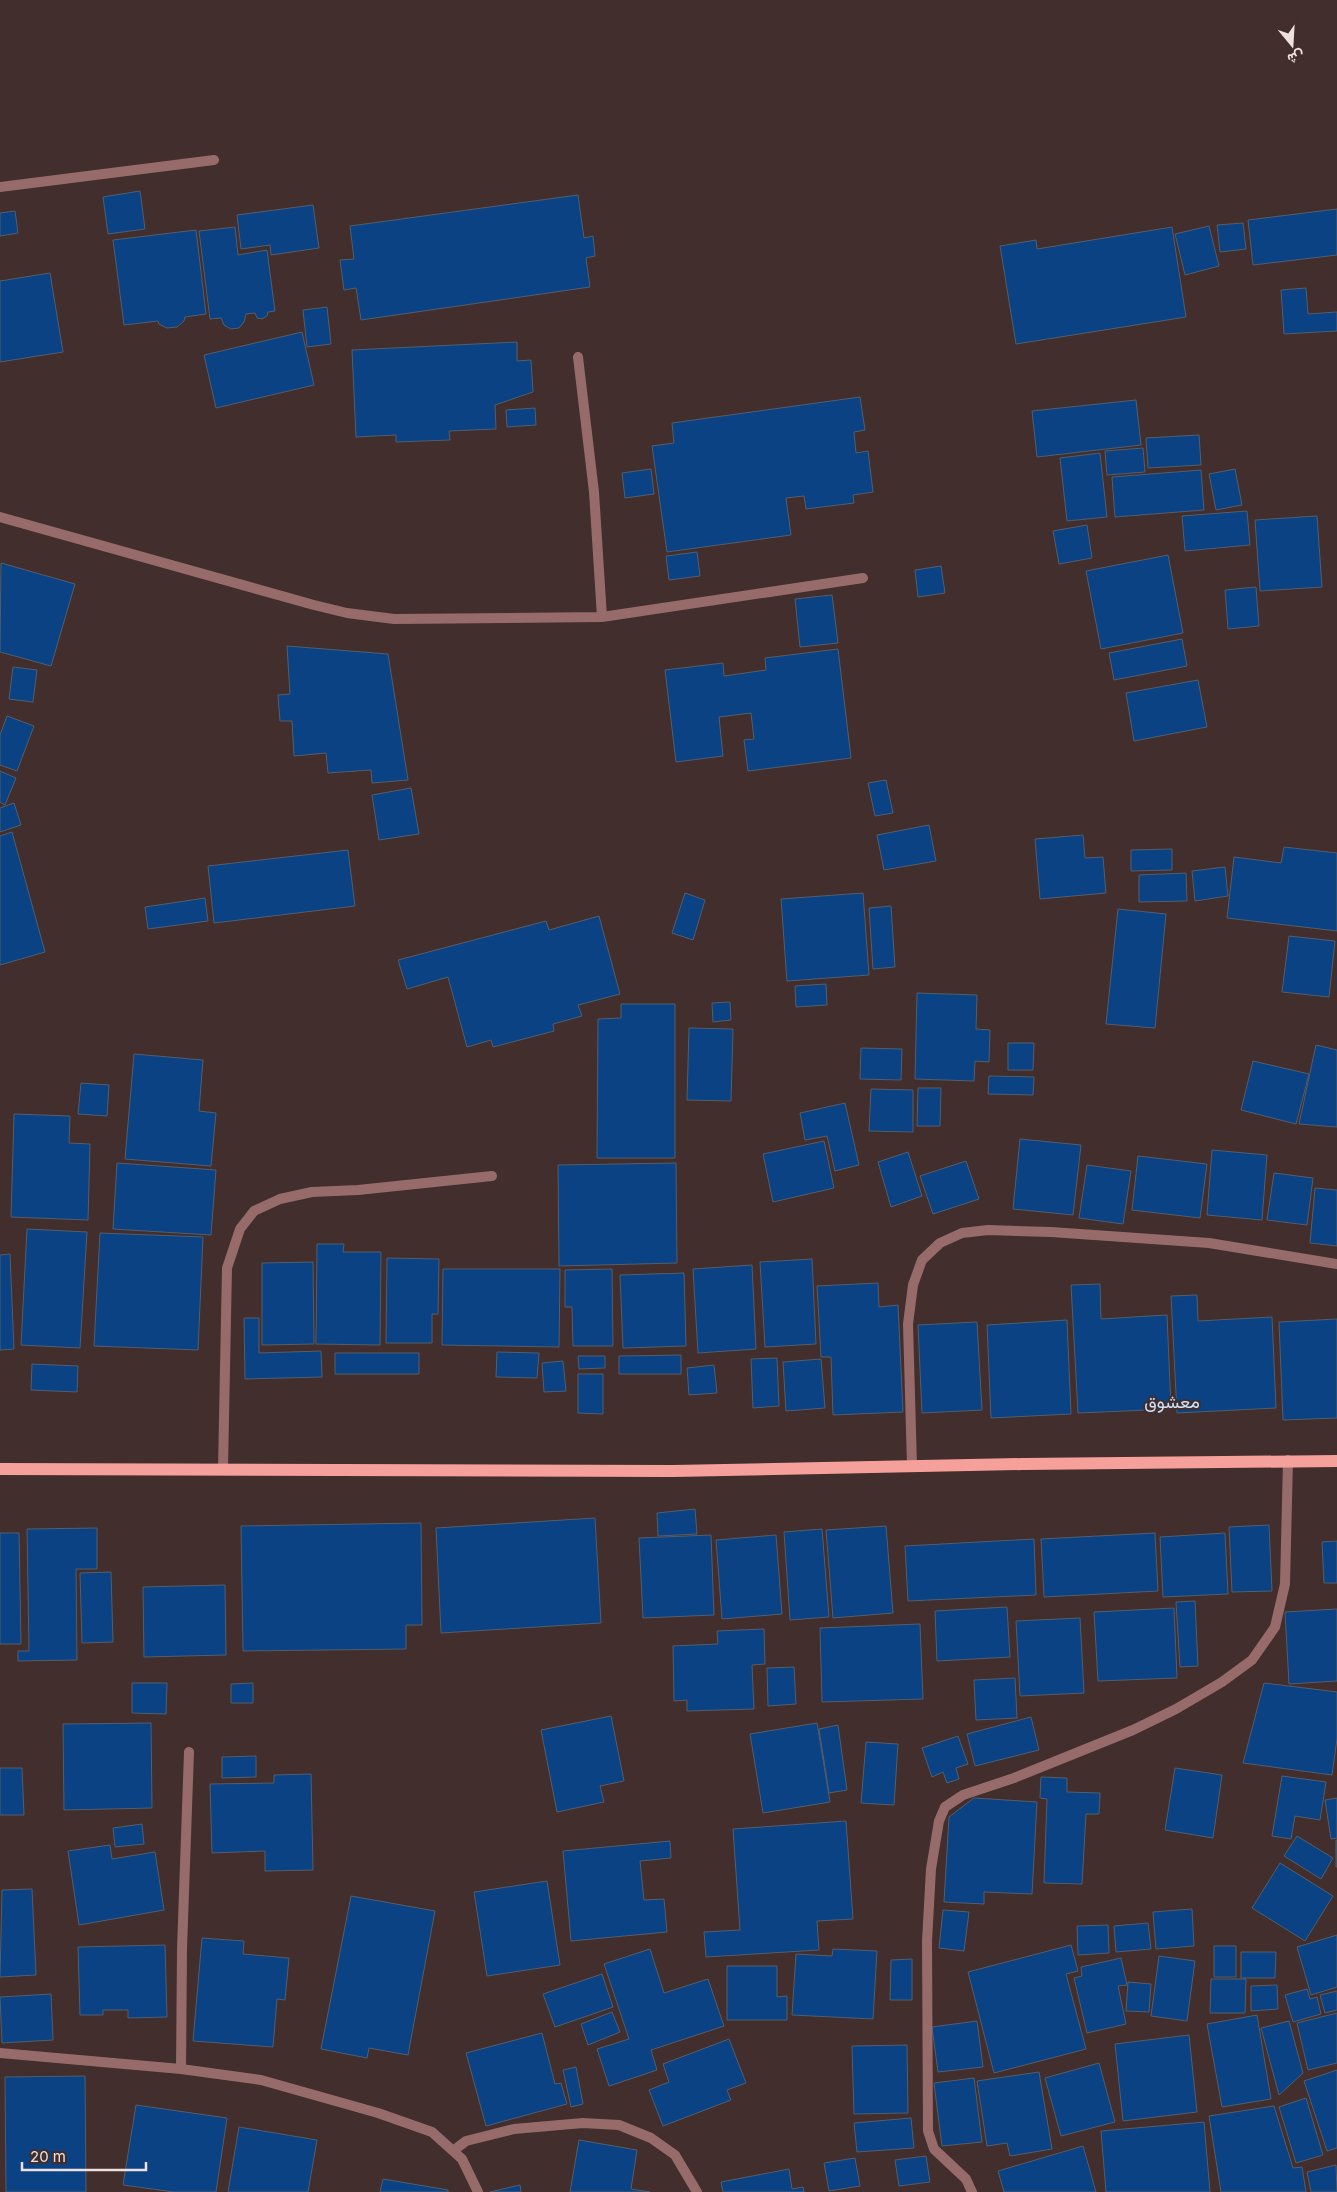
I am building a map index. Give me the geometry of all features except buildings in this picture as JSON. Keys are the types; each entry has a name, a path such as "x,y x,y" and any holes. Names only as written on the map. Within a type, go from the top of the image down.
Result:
{"main road":[{"path":"0,1469 672,1471 1288,1460 1337,1461"}],"street":[{"path":"0,187 214,160"},
{"path":"578,358 594,492 602,617"},
{"path":"0,517 347,613 394,619 602,617 863,578"},
{"path":"223,1469 228,1268 240,1229 254,1211 280,1199 312,1192 358,1190 492,1176"},
{"path":"912,1466 908,1324 913,1285 922,1260 940,1243 962,1233 988,1230 1051,1232 1209,1243 1337,1264"},
{"path":"972,2192 966,2179 934,2149 928,2131 927,1941 931,1869 939,1821 945,1807 963,1795 1014,1778 1133,1730 1222,1682 1252,1660 1275,1627 1285,1584 1288,1460"},
{"path":"180,2069 189,1752"},
{"path":"0,2053 180,2069 261,2080 378,2113 432,2132 462,2159 478,2192"},
{"path":"453,2151 466,2142 514,2130 583,2123 619,2125 652,2138 674,2155 697,2192"}],"district":[{"name":"معشوق","path":"1172,1401"}]}
